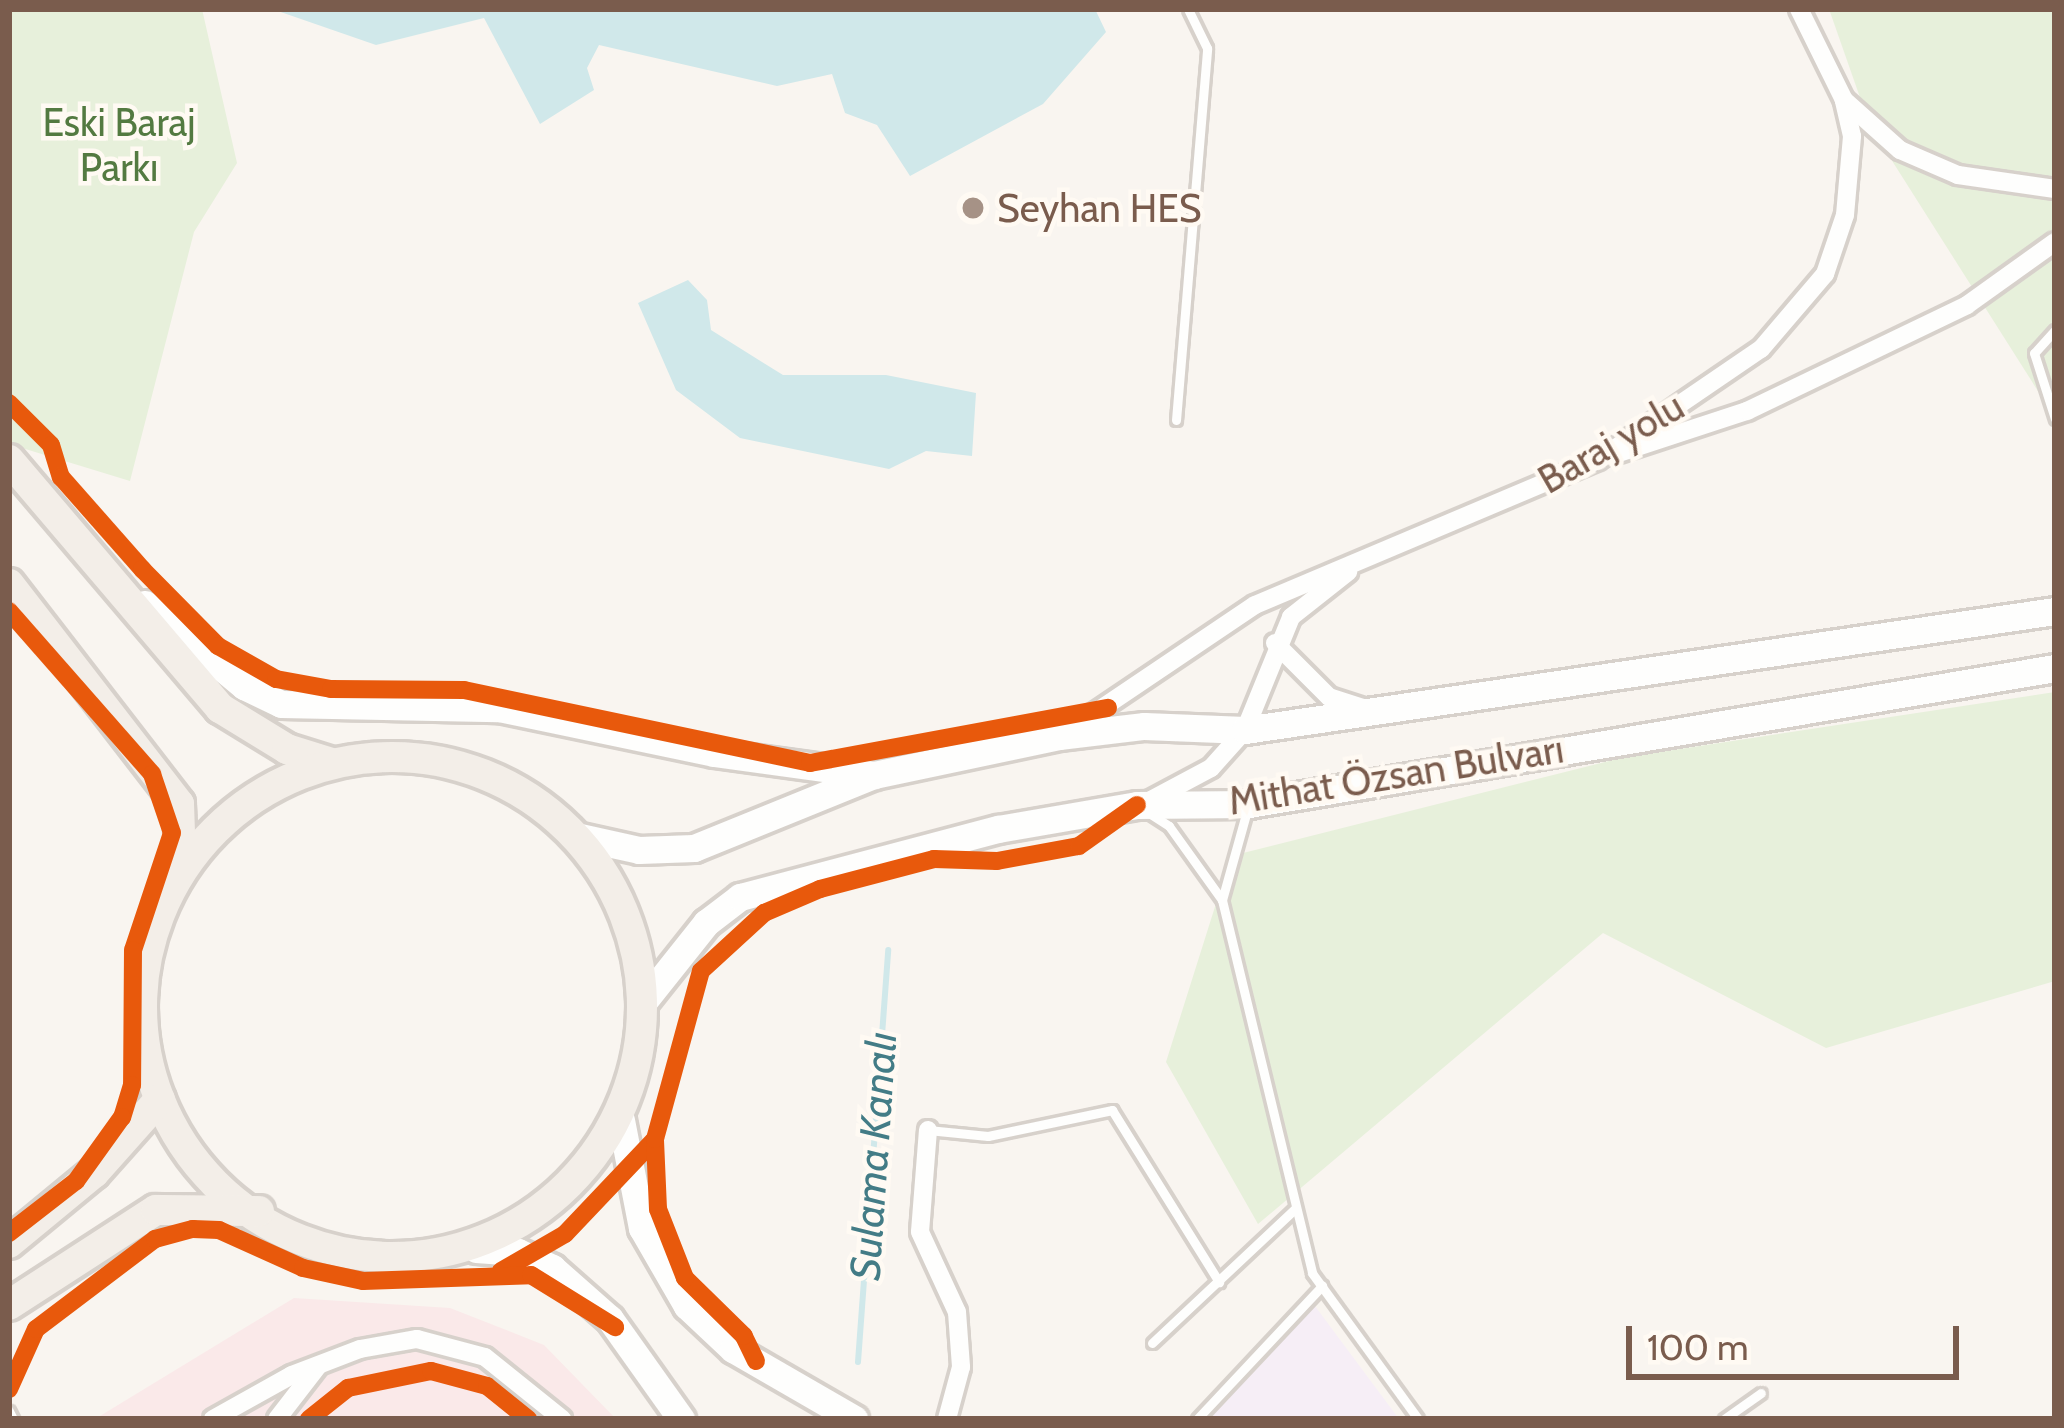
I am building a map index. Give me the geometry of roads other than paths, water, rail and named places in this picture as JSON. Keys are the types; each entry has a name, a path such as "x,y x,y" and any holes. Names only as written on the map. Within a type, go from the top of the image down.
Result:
{"main road":[{"path":"9,460 220,708 287,748 332,764"},
{"path":"82,546 192,647 281,704 499,708 714,753 874,775"},
{"path":"9,584 179,803 181,862"},
{"name":"Mithat Özsan Bulvarı","path":"874,775 1059,736 1144,726 1245,730 2055,611"},
{"name":"Mithat Özsan Bulvarı","path":"644,1001 706,923 778,882 1137,805 1249,804 2055,668"},
{"path":"681,1419 610,1319 552,1268 518,1252 476,1249 367,1259 322,1248 259,1211 194,1160 160,1099 136,1006 154,904 181,862 273,788 366,756 492,776 580,837 639,850 694,848 874,775"},
{"path":"476,1249 543,1209 621,1120 640,1058 644,1001 616,899 580,837"},
{"path":"9,1243 94,1173 160,1099"},
{"path":"621,1120 642,1228 688,1306 733,1349 854,1419"},
{"path":"9,1305 156,1210 259,1211"}],"street":[{"name":"Baraj yolu","path":"1059,736 1147,685 1255,605 1598,460 1761,349 1825,274 1845,214 1852,136 1844,100 1799,9"},
{"path":"1844,100 1900,150 1958,176 2055,189"},
{"path":"1598,460 1747,411 1967,305 2055,242"},
{"path":"1137,805 1210,768 1245,730 1275,643 1292,617 1366,558"},
{"path":"1275,643 1329,697 1371,711"},
{"path":"928,1130 920,1232 958,1312 961,1367 947,1419"},
{"path":"213,1419 320,1364 417,1340 460,1348 510,1374 562,1419"},
{"path":"277,1419 320,1364"}],"lane":[{"path":"1176,420 1207,48 1188,9"},
{"path":"2055,330 2034,353 2055,419"},
{"path":"1222,900 1249,804"},
{"path":"1137,805 1169,826 1222,900 1296,1208 1322,1286 1418,1419"},
{"path":"928,1130 988,1136 1112,1110 1219,1282"},
{"path":"1152,1343 1296,1208"},
{"path":"9,1321 43,1280"},
{"path":"1197,1419 1322,1286"},
{"path":"1724,1419 1760,1393"}],"water":[{"path":"272,9 1095,9 1106,32 1043,104 910,176 877,125 845,113 832,74 777,86 599,45 587,68 594,90 540,124 484,18 376,45"},
{"path":"688,280 707,300 711,330 783,375 886,375 976,393 972,456 926,451 889,469 740,438 676,390 638,303"}],"waterway":[{"name":"Sulama Kanalı","path":"858,1362 888,950"}],"place":[{"name":"Seyhan HES","path":"973,208"}],"park label":[{"name":"Eski Baraj Parkı","path":"119,146"}]}
